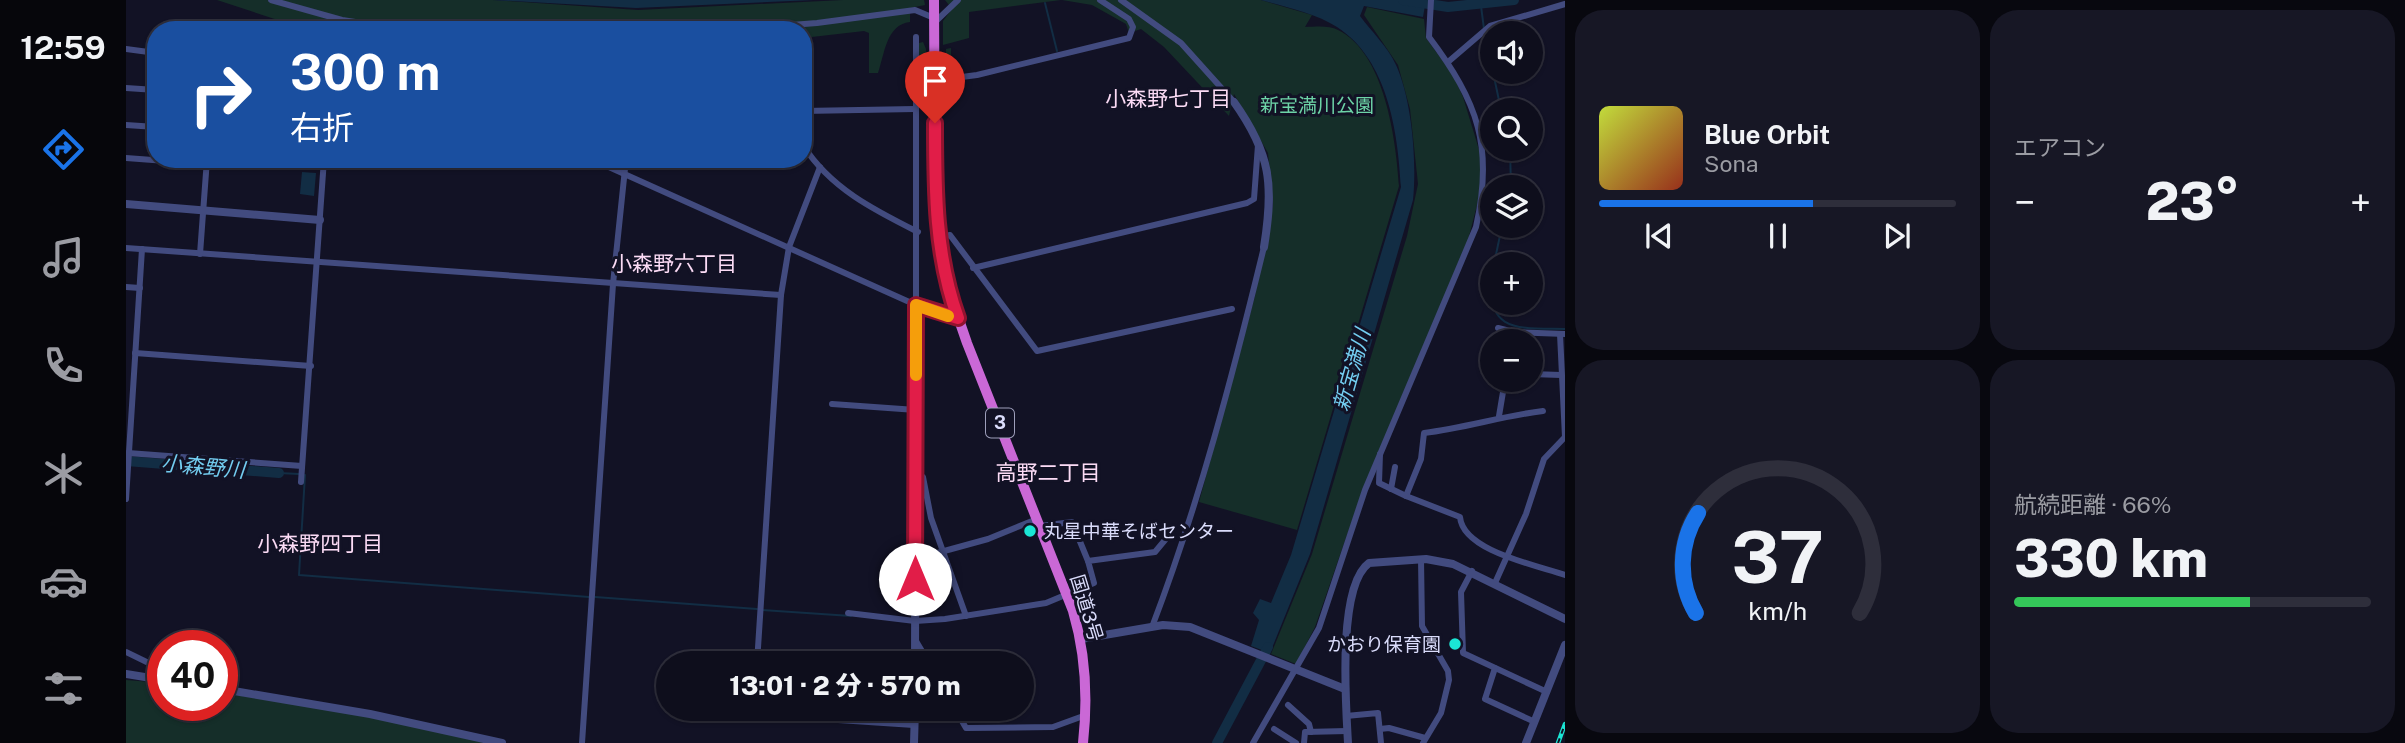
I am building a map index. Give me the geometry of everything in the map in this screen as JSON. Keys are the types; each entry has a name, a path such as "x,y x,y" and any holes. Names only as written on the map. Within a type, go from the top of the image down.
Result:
{"highway":[{"name":"国道3号","path":"933,0 935,198 947,285 1066,594 1080,639 1086,715 1083,743"}],"street":[{"path":"271,0 349,21"},
{"path":"812,23 915,10 934,21 958,0"},
{"path":"916,83 977,75 1129,38 1133,27 1129,19 1100,0"},
{"path":"1121,0 1181,43 1234,102 1259,139 1269,177 1270,203 1264,247 1251,303 1170,580 1152,627"},
{"path":"1253,743 1298,670 1319,628 1348,536 1380,453 1476,227 1483,199 1484,147 1468,97 1448,62 1429,37 1427,27 1431,0"},
{"path":"1448,62 1490,26 1565,4"},
{"path":"915,651 918,232 916,37"},
{"path":"126,49 147,52"},
{"path":"126,88 147,89"},
{"path":"812,111 915,109"},
{"path":"126,125 147,126"},
{"path":"974,268 1247,203 1254,199 1256,189 1259,139"},
{"path":"812,157 860,202 918,232"},
{"path":"126,158 147,159"},
{"path":"758,651 781,295 789,247 820,167"},
{"path":"200,254 206,168"},
{"path":"301,481 323,168"},
{"path":"610,168 916,305 958,318"},
{"path":"582,743 613,284 624,168"},
{"path":"126,204 320,220"},
{"path":"939,237 950,236 1037,351 1233,309"},
{"path":"126,248 781,295"},
{"path":"126,499 130,368 135,353 142,249"},
{"path":"126,287 140,288"},
{"path":"1496,583 1510,556 1544,458 1565,437 1561,375 1562,334 1514,332 1498,328"},
{"path":"135,353 311,366"},
{"path":"1543,374 1561,375"},
{"path":"1499,416 1503,392"},
{"path":"832,404 916,410"},
{"path":"1406,496 1421,459 1424,433 1455,429 1499,416 1543,411"},
{"path":"127,453 302,466"},
{"path":"1380,453 1377,479 1391,489 1460,517 1461,527 1472,541 1565,575"},
{"path":"1391,489 1395,467"},
{"path":"916,476 923,477 942,552 965,616"},
{"path":"848,613 915,621 965,616 1045,603 1094,583 1072,522 1038,523 915,559"},
{"path":"1088,561 1155,552 1170,534"},
{"path":"1348,743 1345,629 1361,572 1369,564 1421,559 1446,562 1472,571 1565,619"},
{"path":"1380,729 1389,728 1424,740 1441,713 1449,680 1448,671 1422,626 1421,559"},
{"path":"1472,571 1461,592 1463,653 1547,692"},
{"path":"1080,639 1152,627 1190,627 1345,689"},
{"path":"915,640 922,651"},
{"path":"1527,743 1565,645"},
{"path":"126,652 147,662"},
{"path":"1495,668 1485,699 1535,722"},
{"path":"126,674 147,677"},
{"path":"238,692 370,714 502,743"},
{"path":"1288,705 1309,724 1311,732"},
{"path":"1346,716 1378,713 1381,743"},
{"path":"962,721 966,728 1053,727 1086,715"},
{"path":"868,721 914,725"},
{"path":"914,721 914,743"},
{"path":"1274,729 1297,743"},
{"path":"1304,743 1303,735 1311,732 1347,731"}],"green space":[{"path":"217,0 493,0 638,10 843,0 924,0 925,5 910,8 910,22 902,24 891,34 878,73 869,73 869,33 864,31 812,37 812,21 281,21"},
{"path":"945,0 1061,0 969,12 969,38 943,45 943,21 952,9"},
{"name":"新宝満川公園","path":"1062,0 1261,0 1312,15 1305,27 1338,30 1354,41 1377,77 1391,122 1399,186 1297,530 1199,502 1255,296 1273,205 1268,153 1234,94 1229,116 1164,47 1141,29 1129,33 1126,24 1092,5"},
{"name":"新宝満川公園","path":"1367,7 1424,19 1426,38 1453,75 1463,97 1480,153 1480,194 1468,240 1364,486 1315,627 1296,664 1271,654 1312,554 1407,236 1418,184 1410,109 1398,65 1364,15"},
{"path":"923,42 926,49 925,78 918,78 919,43"},
{"path":"951,48 951,64 959,69 960,75 945,78 946,49"},
{"path":"126,680 147,682 147,721 238,721 238,695 339,710 490,743 126,743"}],"water":[{"path":"493,0 814,0 636,8"},
{"path":"1261,0 1426,0 1423,17 1364,6 1360,16 1389,52 1406,96 1412,131 1413,200 1310,554 1270,653 1251,646 1259,620 1253,613 1260,599 1271,603 1291,555 1401,187 1393,121 1379,78 1368,58 1354,41 1328,22"},
{"path":"302,172 316,173 314,196 300,194"}],"waterway":[{"path":"1403,0 1448,7 1514,0"},
{"path":"1045,3 1057,51"},
{"path":"1481,6 1483,21"},
{"path":"1496,84 1498,98"},
{"path":"1510,161 1511,175"},
{"path":"1497,252 1499,238"},
{"path":"1499,315 1508,323 1520,327 1565,329"},
{"name":"小森野川","path":"126,461 279,473"},
{"path":"279,473 299,474"},
{"path":"305,475 299,575 589,597"},
{"path":"595,597 757,609"},
{"path":"762,610 851,616"},
{"name":"新宝満川","path":"1217,743 1268,647"}],"railway":[{"path":"1558,743 1565,724"}],"slow traffic":[{"path":"916,375 916,305 948,316"}],"place":[{"name":"丸星中華そばセンター","path":"1030,531"},
{"name":"かおり保育園","path":"1455,644"}],"district":[{"name":"小森野七丁目","path":"1168,99"},
{"name":"小森野六丁目","path":"674,264"},
{"name":"高野二丁目","path":"1048,473"},
{"name":"小森野四丁目","path":"320,544"}],"route":[{"path":"915,579 916,305 937,314 958,318 947,285 939,237 935,198 935,123"}]}
